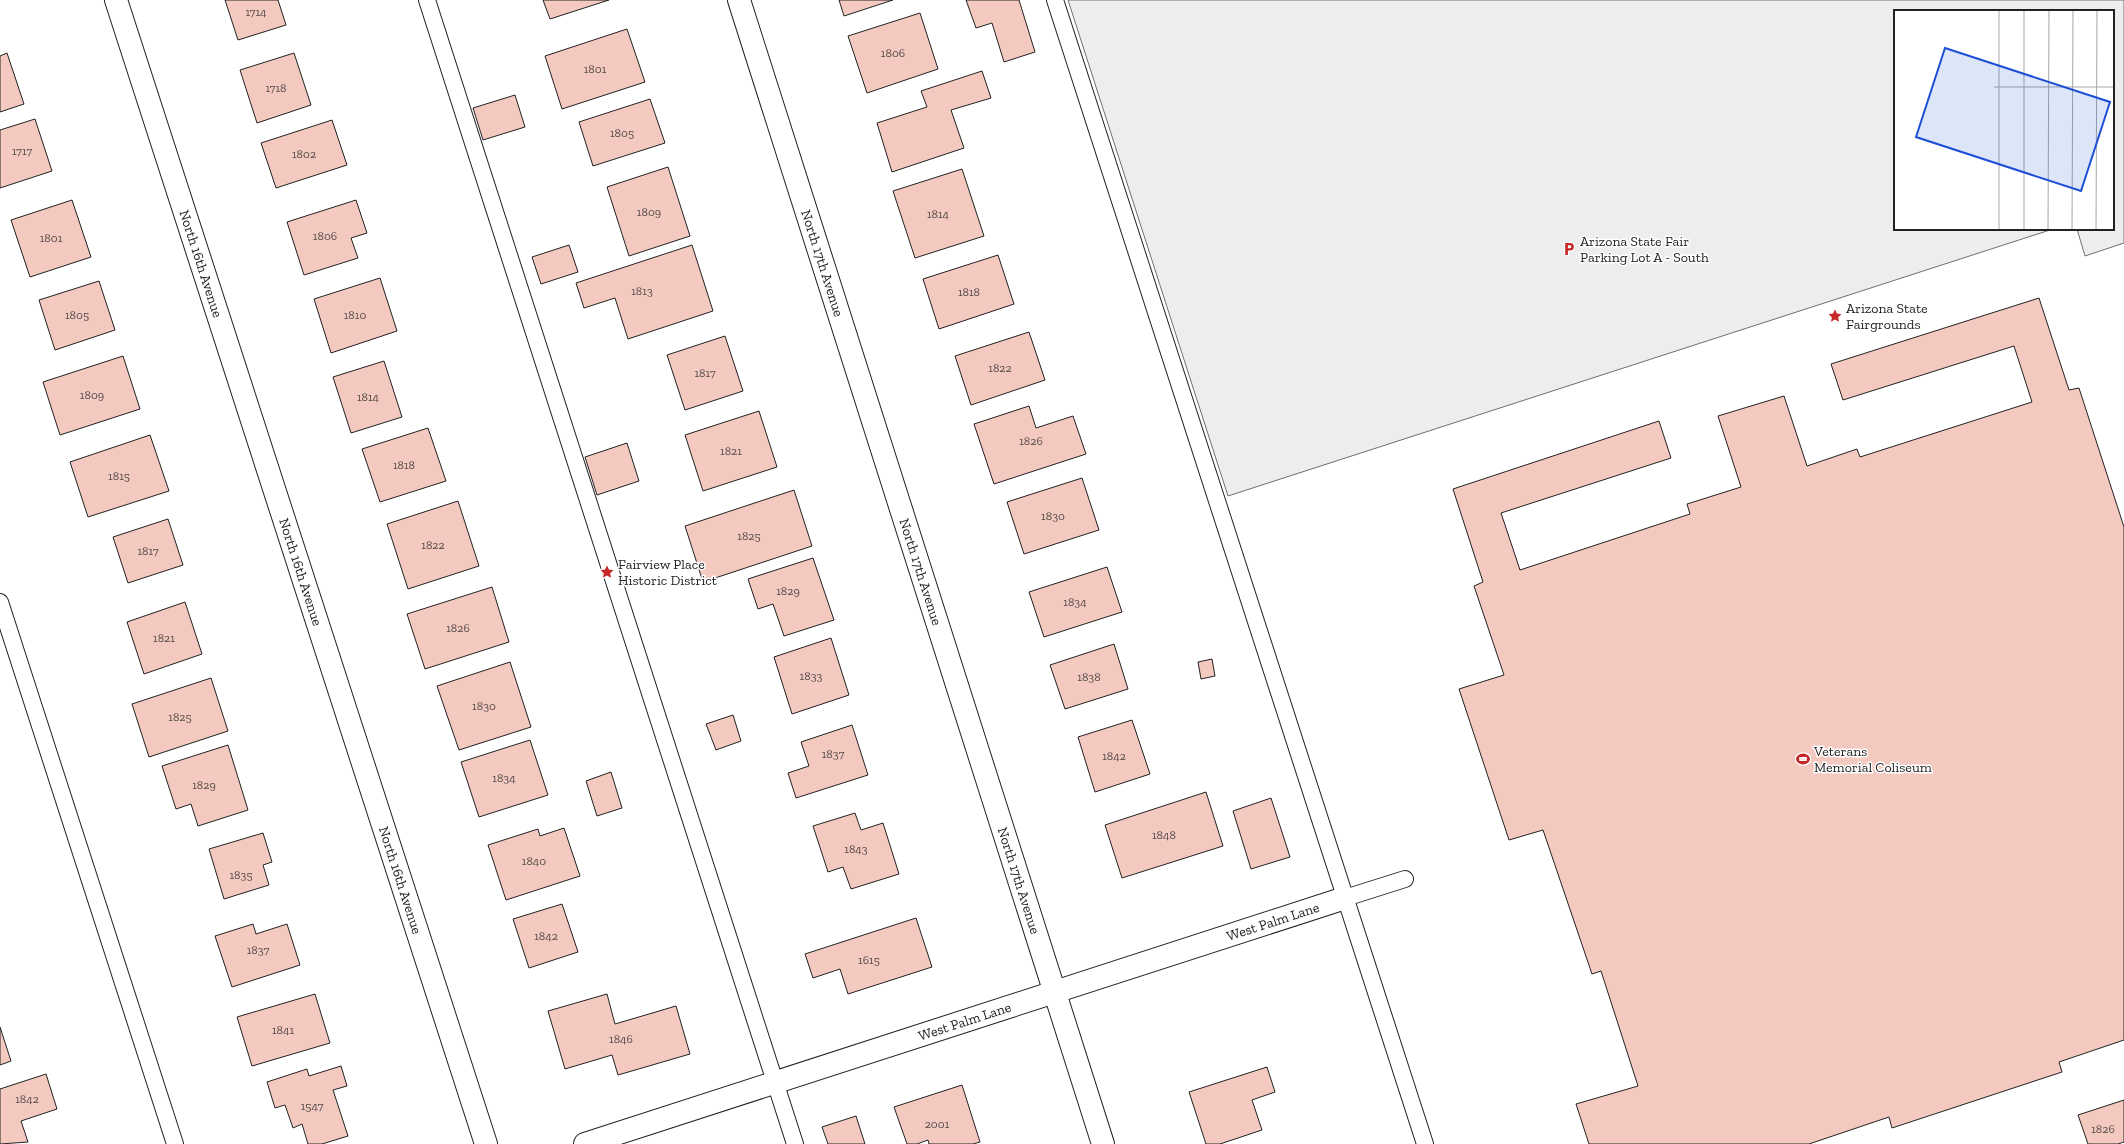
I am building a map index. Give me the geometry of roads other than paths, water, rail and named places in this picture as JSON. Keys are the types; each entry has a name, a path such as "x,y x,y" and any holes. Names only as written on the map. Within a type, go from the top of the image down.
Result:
{"street":[{"name":"North 16th Avenue","path":"116,0 486,1144"},
{"name":"North 17th Avenue","path":"739,0 852,351 1103,1144"},
{"name":"West Palm Lane","path":"585,1144 1345,898"}],"lane":[{"path":"427,0 795,1144"},
{"path":"1055,0 1425,1144"},
{"path":"0,602 175,1144"},
{"path":"1345,898 1406,879"}],"place":[{"name":"Arizona State Fair Parking Lot A - South","path":"1569,249"},
{"name":"Arizona State Fairgrounds","path":"1835,316"},
{"name":"Fairview Place Historic District","path":"607,572"},
{"name":"Veterans Memorial Coliseum","path":"1803,759"}]}
